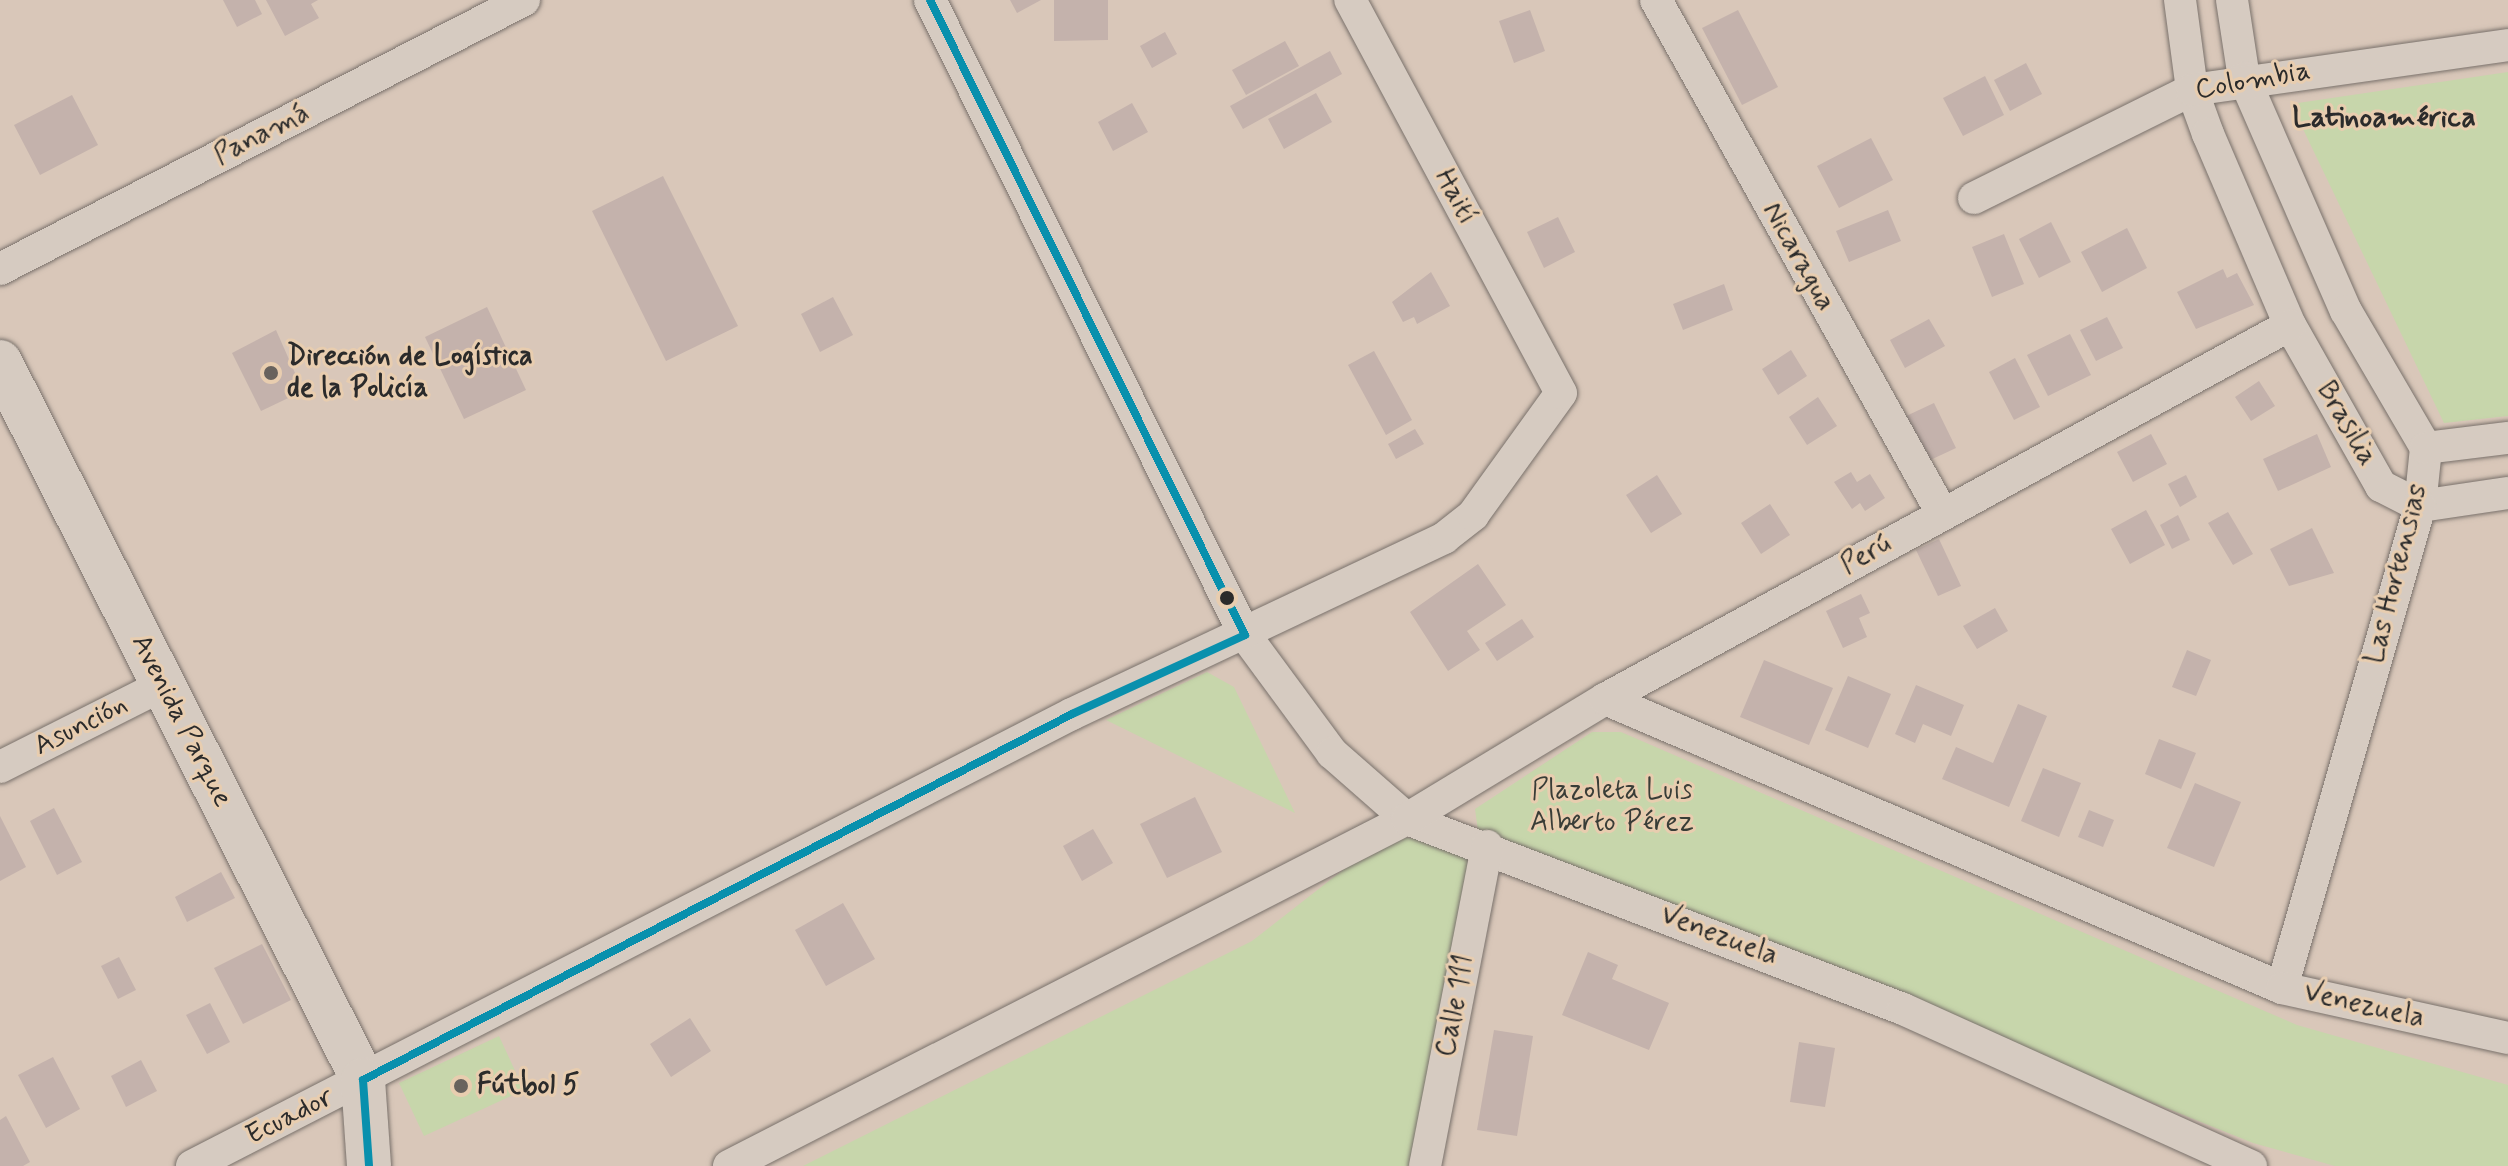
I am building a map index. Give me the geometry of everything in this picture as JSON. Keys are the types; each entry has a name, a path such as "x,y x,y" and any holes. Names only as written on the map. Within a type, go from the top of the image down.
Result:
{"street":[{"name":"Panamá","path":"0,269 524,0"},
{"name":"Venezuela","path":"930,0 1245,635 1332,753 1407,819 1487,846 1903,1009 2251,1166"},
{"name":"Haití","path":"1350,0 1561,393"},
{"name":"Nicaragua","path":"1656,0 1942,513"},
{"path":"2180,0 2192,90 2290,325"},
{"name":"Las Hortensias","path":"2232,0 2244,78 2346,311 2426,448 2420,506 2282,988"},
{"name":"Colombia","path":"1974,198 2192,90 2244,78 2508,45"},
{"name":"Perú","path":"729,1166 771,1157 1407,819 1605,699 2290,325"},
{"name":"Brasilia","path":"2290,325 2381,486 2420,506"},
{"name":"Avenida Parque","path":"0,362 363,1080"},
{"name":"Ecuador","path":"192,1166 1072,714 1245,635 1444,538 1473,515 1561,393"},
{"path":"2426,448 2508,438"},
{"path":"2420,506 2508,493"},
{"name":"Asunción","path":"0,767 163,685"},
{"name":"Venezuela","path":"1605,699 2282,988 2508,1038"},
{"name":"Calle 111","path":"1425,1166 1487,846"},
{"path":"363,1080 369,1166"}],"green space":[{"path":"2508,72 2508,416 2444,423 2291,104"},
{"path":"1207,672 1234,687 1295,813 1106,720"},
{"name":"Plazoleta Luis Alberto Pérez","path":"1592,732 1621,732 2297,1025 2508,1085 2508,1166 2335,1166 2253,1143 1478,831 1475,809"},
{"path":"1389,834 1496,855 1435,1166 803,1166 1252,941"},
{"name":"Fútbol 5","path":"499,1036 524,1090 424,1136 399,1083"}],"building":[{"path":"223,0 255,0 262,14 237,27"},
{"path":"266,0 318,0 311,4 319,18 285,36"},
{"path":"1010,0 1041,0 1017,13"},
{"path":"1054,0 1108,0 1108,40 1054,41"},
{"path":"1530,10 1545,51 1514,63 1499,21"},
{"path":"1738,10 1778,87 1742,105 1702,28"},
{"path":"1165,32 1177,54 1152,68 1140,46"},
{"path":"1285,41 1299,66 1246,95 1232,70"},
{"path":"1330,51 1342,74 1243,129 1230,106"},
{"path":"2026,63 2042,94 2010,111 1994,80"},
{"path":"1985,76 2004,115 1963,136 1943,98"},
{"path":"1316,93 1332,122 1284,149 1268,119"},
{"path":"72,95 98,145 40,175 14,125"},
{"path":"1132,103 1148,132 1113,151 1098,122"},
{"path":"1871,138 1893,180 1839,208 1817,166"},
{"path":"663,176 738,326 666,361 592,211"},
{"path":"1888,210 1901,241 1849,262 1836,231"},
{"path":"1558,217 1575,252 1544,268 1527,232"},
{"path":"2051,222 2071,262 2039,278 2019,239"},
{"path":"2127,228 2147,268 2102,292 2081,252"},
{"path":"2004,234 2024,284 1992,297 1972,247"},
{"path":"2223,269 2227,278 2237,273 2254,305 2196,329 2177,292"},
{"path":"1431,272 1450,306 1417,324 1414,317 1403,322 1392,302"},
{"path":"1724,284 1733,310 1683,330 1673,304"},
{"path":"833,297 853,335 820,352 801,314"},
{"path":"487,307 526,390 464,419 425,337"},
{"path":"2107,317 2123,348 2096,361 2080,330"},
{"path":"1929,319 1945,346 1905,368 1890,340"},
{"path":"276,330 303,391 261,411 232,353"},
{"path":"2070,334 2091,375 2048,396 2027,355"},
{"path":"1791,350 1807,376 1778,395 1762,369"},
{"path":"1374,351 1412,420 1386,435 1348,365"},
{"path":"2015,358 2040,407 2014,420 1989,372"},
{"path":"2259,381 2275,406 2251,421 2235,397"},
{"path":"1818,397 1837,426 1807,445 1789,417"},
{"path":"1934,403 1956,448 1926,462 1904,417"},
{"path":"1415,429 1424,444 1396,459 1388,444"},
{"path":"2151,434 2167,464 2133,482 2117,452"},
{"path":"2317,434 2331,467 2278,491 2263,459"},
{"path":"1851,472 1857,482 1870,474 1885,498 1865,511 1860,503 1852,509 1834,482"},
{"path":"1657,475 1682,514 1651,533 1626,495"},
{"path":"2186,475 2197,497 2180,507 2168,484"},
{"path":"1770,504 1790,535 1761,554 1741,523"},
{"path":"2146,510 2165,545 2130,564 2111,529"},
{"path":"2228,512 2253,554 2233,565 2208,523"},
{"path":"2178,515 2190,540 2172,549 2160,525"},
{"path":"2312,528 2334,573 2289,586 2270,549"},
{"path":"1939,539 1961,586 1938,596 1916,550"},
{"path":"1478,564 1506,605 1467,631 1480,650 1448,671 1410,612"},
{"path":"1861,594 1870,613 1859,618 1867,637 1843,648 1826,611"},
{"path":"1995,608 2008,631 1977,649 1963,626"},
{"path":"1522,619 1534,637 1497,661 1485,643"},
{"path":"2187,650 2211,660 2196,696 2172,687"},
{"path":"1764,660 1833,688 1809,745 1740,717"},
{"path":"1848,676 1891,694 1868,748 1825,730"},
{"path":"1916,685 1964,705 1951,736 1923,724 1915,743 1895,734"},
{"path":"2018,704 2047,716 2009,807 1942,779 1956,747 1993,763"},
{"path":"2159,739 2196,753 2181,789 2145,774"},
{"path":"2043,768 2081,783 2059,837 2021,821"},
{"path":"2195,783 2241,802 2214,867 2167,848"},
{"path":"1195,797 1222,852 1167,878 1140,824"},
{"path":"54,808 82,862 57,875 30,821"},
{"path":"2089,810 2114,820 2103,847 2078,837"},
{"path":"0,816 26,867 0,881"},
{"path":"1093,829 1113,863 1082,881 1063,846"},
{"path":"221,872 235,898 187,922 175,897"},
{"path":"843,903 875,959 826,986 795,930"},
{"path":"262,944 291,1000 243,1024 214,968"},
{"path":"1588,952 1618,965 1612,979 1669,1003 1649,1050 1562,1015"},
{"path":"119,957 136,990 118,999 101,966"},
{"path":"210,1003 230,1042 207,1054 186,1015"},
{"path":"690,1018 711,1051 671,1077 650,1044"},
{"path":"1494,1030 1533,1036 1517,1136 1477,1130"},
{"path":"1799,1042 1835,1048 1825,1107 1790,1102"},
{"path":"53,1057 80,1109 46,1128 18,1075"},
{"path":"141,1060 157,1091 126,1107 111,1076"},
{"path":"6,1116 30,1162 23,1166 0,1166 0,1120"}],"transit line":[{"path":"930,0 1245,635"},
{"path":"363,1080 1072,714 1245,635"},
{"path":"363,1080 369,1166"}],"place":[{"name":"Dirección de Logística de la Policía","path":"271,373"},
{"name":"Fútbol 5","path":"461,1086"}],"district":[{"name":"Latinoamérica","path":"2384,118"}]}
